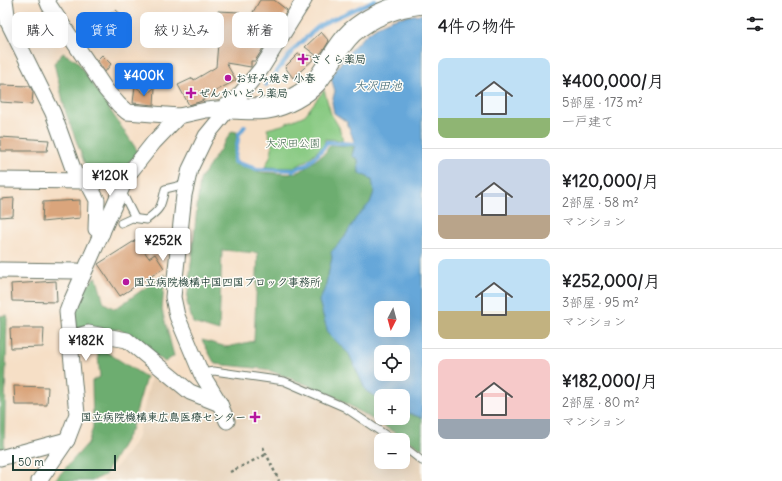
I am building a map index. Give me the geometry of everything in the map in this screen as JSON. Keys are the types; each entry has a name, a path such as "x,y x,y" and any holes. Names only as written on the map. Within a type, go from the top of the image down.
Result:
{"street":[{"path":"5,0 8,22 53,113 75,174 87,181 97,200 96,229 102,233"},
{"path":"47,0 106,90 119,105 127,112 179,116 206,110 228,108 268,108 285,103 301,94 316,82 340,46 352,32 367,21 382,13 400,7 422,3"},
{"path":"227,421 220,404 201,373 177,316 173,297 186,184 190,169 206,136 261,69 304,0"},
{"path":"39,481 67,440 77,414 67,312 124,182 154,142 179,116"},
{"path":"0,180 124,182"},
{"path":"0,270 77,271 83,275"},
{"path":"70,338 88,334 127,340 190,392 220,404"},
{"path":"0,458 67,440"}],"lane":[{"path":"124,182 135,218"},
{"path":"120,223 132,218 146,220 161,207 165,189 186,184"},
{"path":"201,373 214,371 284,381 344,407 383,433"},
{"path":"410,452 422,461"}],"path":[{"path":"263,447 279,481"},
{"path":"230,472 267,454"}],"shaded area":[{"name":"国立病院機構東広島医療センター","path":"153,369 185,394 221,378 266,369 329,393 374,420 374,425 382,425 395,433 374,433 374,469 410,469 410,442 422,449 422,481 102,481 119,464 137,439"}],"green space":[{"path":"63,53 77,61 139,153 120,171 96,175 87,170 66,113 54,63"},
{"name":"大沢田公園","path":"324,90 331,114 339,127 343,140 325,139 324,145 306,161 294,168 265,167 272,148 267,129 282,125 305,115"},
{"path":"232,131 237,132 234,164 260,172 289,174 301,171 325,153 330,145 354,146 352,156 358,159 359,173 372,179 374,192 370,203 332,252 325,288 319,301 328,333 349,354 366,391 374,396 374,420 329,393 266,369 215,364 202,340 227,347 254,341 258,253 222,250 219,331 193,323 187,302 200,180"},
{"path":"165,274 162,310 174,356 165,362 119,329 79,330 74,326 74,312 84,290 96,276 104,303 115,309"},
{"path":"7,315 4,454 0,455 0,316"},
{"path":"97,346 146,377 131,430 105,475 92,481 54,481 88,443 93,428 92,381 100,377"},
{"path":"410,414 422,418 422,449 410,442 410,433 395,433 382,425 410,425"}],"water":[{"name":"大沢田池","path":"422,14 422,418 410,414 410,389 374,389 374,396 366,391 349,354 328,333 319,301 325,288 332,258 331,252 344,238 356,218 370,203 374,192 372,179 359,173 358,159 352,156 355,144 347,122 334,113 332,102 335,91 331,78 343,59 368,34 387,22 406,16"}],"building":[{"path":"260,0 274,0 287,10 286,12 253,12"},
{"path":"218,11 240,12 232,12 232,48 263,48 255,61 251,61 251,67 226,63 236,80 203,98 204,100 189,105 178,85 193,78 194,80 216,67 218,48 224,48 224,12"},
{"path":"321,32 329,41 323,51 317,56 305,47"},
{"path":"298,54 316,57 293,78 285,67"},
{"path":"102,55 111,64 105,72 97,60"},
{"path":"0,85 30,86 33,92 32,104 0,102"},
{"path":"135,86 146,95 155,87 154,105 133,103"},
{"path":"0,137 49,140 47,151 0,151"},
{"path":"14,198 13,216 0,217 0,199"},
{"path":"80,200 80,218 42,222 43,202"},
{"name":"国立病院機構中国四国ブロック事務所","path":"136,240 149,258 155,254 164,268 120,296 98,264"},
{"path":"56,281 57,302 12,301 11,284"},
{"path":"10,328 44,328 43,347 11,348"},
{"path":"14,386 48,387 47,405 15,405"}],"waterway":[{"path":"266,85 296,47 320,25 375,0"},
{"path":"245,126 239,134 234,162 257,169 293,170 306,165 318,154 327,142 355,144"}],"place":[{"name":"さくら薬局","path":"303,59"},
{"name":"お好み焼き 小春","path":"228,78"},
{"name":"ぜんかいどう薬局","path":"191,93"},
{"name":"国立病院機構中国四国ブロック事務所","path":"126,282"},
{"name":"国立病院機構東広島医療センター","path":"255,417"}]}
